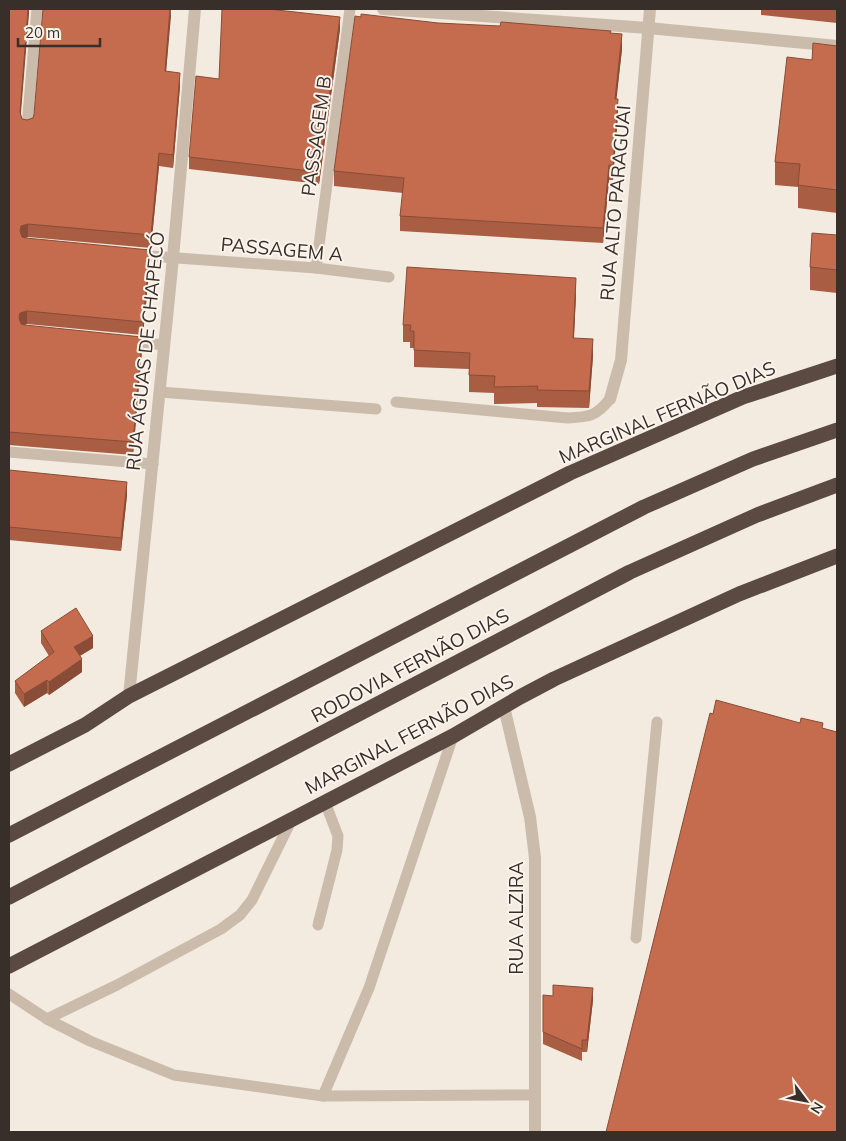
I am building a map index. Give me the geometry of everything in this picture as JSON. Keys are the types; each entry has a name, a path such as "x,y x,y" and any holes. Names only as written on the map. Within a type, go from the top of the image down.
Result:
{"highway":[{"name":"MARGINAL FERNÃO DIAS","path":"9,764 85,725 129,696 570,473 743,397 837,366"},
{"name":"RODOVIA FERNÃO DIAS","path":"9,835 644,507 753,459 837,430"},
{"name":"RODOVIA FERNÃO DIAS","path":"9,897 630,572 757,515 837,485"},
{"name":"MARGINAL FERNÃO DIAS","path":"9,966 453,736 554,679 739,594 837,556"}],"street":[{"name":"RUA ÁGUAS DE CHAPECÓ","path":"129,696 173,258 195,9"},
{"path":"383,9 648,28 837,46"},
{"name":"RUA ALTO PARAGUAI","path":"610,400 621,360 650,9"},
{"name":"RUA ALZIRA","path":"504,707 530,817 535,858 535,1132"}],"lane":[{"path":"27,126 38,9"},
{"name":"PASSAGEM B","path":"316,268 350,9"},
{"name":"PASSAGEM A","path":"124,254 316,268 388,277"},
{"path":"115,340 164,345"},
{"path":"160,392 376,409"},
{"path":"396,402 568,418 590,417 603,408 610,400"},
{"path":"9,452 153,464"},
{"path":"636,938 657,722"},
{"path":"323,1096 369,988 453,736"},
{"path":"318,925 337,850 338,836 325,802"},
{"path":"47,1019 221,929 240,915 252,900 292,820"},
{"path":"9,994 47,1019 90,1041 174,1075 323,1096 534,1095"}],"building":[{"path":"9,9 28,9 20,112 22,119 27,120 33,118 34,114 43,9 170,9 165,71 180,73 173,155 159,153 151,235 28,224 21,226 20,231 22,237 26,238 150,250 143,322 27,311 20,313 19,318 21,324 25,325 142,337 133,442 9,432"},
{"path":"222,9 268,9 340,17 319,172 189,157 196,76 219,79"},
{"path":"361,14 438,23 500,26 501,22 611,31 610,33 622,34 615,99 618,99 613,165 609,165 603,228 400,216 404,178 334,171 355,16 361,17"},
{"path":"813,43 837,46 837,190 798,185 800,164 775,162 787,57 812,60"},
{"path":"812,233 837,235 837,270 810,267"},
{"path":"407,267 576,278 573,338 593,339 589,391 537,390 538,386 494,387 495,376 469,375 470,353 414,350 414,331 410,331 411,325 403,325"},
{"path":"9,470 127,482 121,538 9,527"},
{"path":"76,608 93,636 74,647 82,659 49,682 47,680 24,694 15,681 54,652 41,631"},
{"path":"716,700 800,723 801,718 823,723 822,728 837,732 837,1132 606,1132 710,713 713,714"},
{"path":"553,985 593,988 587,1040 582,1040 582,1049 543,1032 543,995 553,996"}]}
